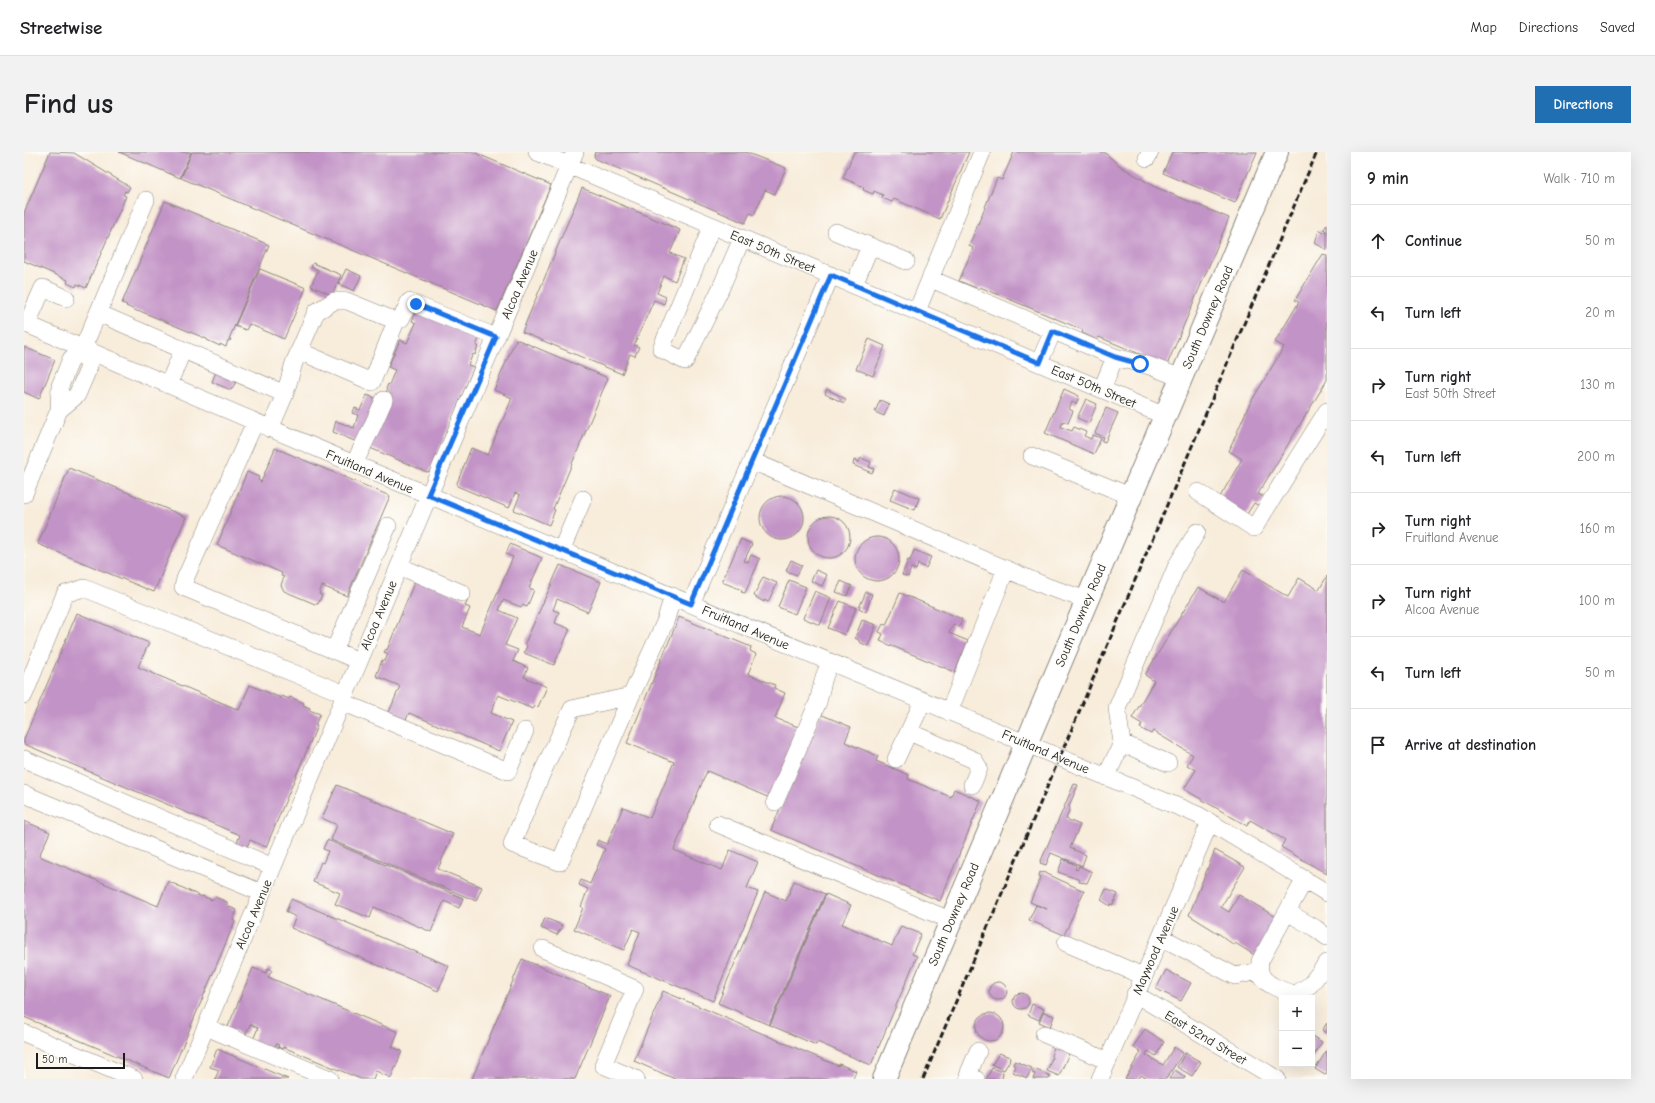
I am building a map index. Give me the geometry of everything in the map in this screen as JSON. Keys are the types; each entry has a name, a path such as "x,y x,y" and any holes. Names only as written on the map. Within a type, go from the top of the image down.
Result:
{"main road":[{"name":"South Downey Road","path":"884,1079 950,920 1277,152"}],"street":[{"name":"East 50th Street","path":"537,152 572,159 712,226 1165,416"},
{"path":"917,312 982,152"},
{"name":"Alcoa Avenue","path":"184,1079 428,495 572,159"},
{"path":"24,494 59,410 60,386 98,313 146,200"},
{"path":"712,226 661,349 685,361 720,290 742,238"},
{"path":"836,232 906,261"},
{"path":"854,285 870,246"},
{"path":"691,604 831,275"},
{"path":"931,279 1115,357 1150,366 1181,378"},
{"path":"26,324 43,288 66,298"},
{"path":"359,661 183,587 185,579 263,425 285,394 294,363 316,312 334,301 347,301 396,321"},
{"path":"299,351 372,382 396,321 401,319 409,302 496,337"},
{"path":"98,313 285,394"},
{"name":"Fruitland Avenue","path":"26,324 77,354 168,385 561,551 673,596 1198,815 1327,893"},
{"path":"1040,363 1053,331"},
{"path":"168,385 183,350"},
{"path":"59,410 77,395 89,367 77,354"},
{"path":"1102,389 1115,357"},
{"path":"354,464 384,400"},
{"path":"1198,492 1254,528 1327,411"},
{"path":"1032,456 1130,496"},
{"path":"752,461 1048,587 1086,600"},
{"path":"561,551 583,499"},
{"path":"334,651 388,526"},
{"path":"1106,777 1122,744 1117,708 1177,565 1197,532"},
{"path":"399,566 462,593"},
{"path":"949,712 1006,568"},
{"path":"24,695 65,594 84,588 343,698 508,771 525,731"},
{"path":"630,696 572,709 542,773 512,844 560,862 630,696 665,622 673,596"},
{"path":"775,802 818,702 824,677 830,662"},
{"path":"896,759 923,701"},
{"path":"909,732 974,760 979,768 972,785"},
{"path":"1122,744 1168,763"},
{"path":"24,759 273,867"},
{"path":"24,794 262,893"},
{"name":"Maywood Avenue","path":"1100,1079 1135,994 1210,822"},
{"path":"718,824 950,920"},
{"path":"1305,879 1260,961 1260,971 1264,980 1289,993 1296,994 1310,985 1327,963"},
{"path":"1287,912 1315,928 1327,937"},
{"path":"1160,937 1235,976 1260,971"},
{"path":"1066,943 1143,976"},
{"path":"543,949 635,989 600,1072 636,1079"},
{"name":"East 52nd Street","path":"1135,994 1277,1079"},
{"path":"206,1027 330,1079"},
{"path":"24,1033 134,1079"},
{"path":"1044,1034 1108,1061"},
{"path":"970,1078 978,1051"}],"building":[{"path":"50,152 74,153 130,187 123,195 126,196 86,288 77,284 76,287 67,283 68,280 24,261 24,213"},
{"path":"119,152 191,152 180,178"},
{"path":"192,152 473,152 551,185 497,311 181,178"},
{"path":"595,152 745,152 786,168 775,194 765,190 754,215 750,213 745,223 596,159 594,156"},
{"path":"854,152 969,152 940,219 894,199 892,202 882,198 883,195 874,191 873,194 863,190 864,187 843,178"},
{"path":"1014,152 1104,152 1120,166 1155,187 1229,218 1167,365 1141,358 1142,355 1099,337 1097,340 1082,333 1083,330 980,287 979,289 959,281 973,248 969,246 997,178 1002,180"},
{"path":"1172,152 1257,152 1235,203 1163,173"},
{"path":"582,188 680,230 670,253 684,259 675,281 664,276 657,293 666,297 664,304 654,300 634,345 639,347 635,356 630,354 622,374 522,332"},
{"path":"165,201 269,245 229,339 231,339 230,341 228,340 226,347 220,344 220,346 207,339 140,311 139,312 122,303"},
{"path":"1327,224 1327,250 1315,243 1319,230 1324,233 1326,231 1324,229"},
{"path":"1323,254 1327,256 1327,380 1258,494 1265,497 1259,506 1254,503 1245,517 1220,497 1242,459 1229,451 1248,407 1284,347 1275,342 1299,302 1295,300"},
{"path":"313,263 341,275 332,295 311,286 318,270 311,267"},
{"path":"260,269 306,288 284,339 249,324 246,330 235,326"},
{"path":"346,269 361,276 354,291 339,284"},
{"path":"417,309 481,334 476,346 478,346 475,355 473,354 468,365 474,367 430,471 427,472 370,448 387,390 386,389 395,370 388,367 400,340 407,343 416,323 412,321"},
{"path":"516,339 608,378 553,509 555,510 549,525 514,510 520,495 515,493 509,508 457,486 471,448 488,455 512,398 494,390"},
{"path":"869,339 885,346 873,376 856,369"},
{"path":"24,347 55,360 39,399 24,392"},
{"path":"217,369 236,382 231,390 212,382"},
{"path":"827,389 846,399 844,403 825,394"},
{"path":"1064,389 1079,396 1076,404 1072,402 1069,409 1073,411 1068,423 1063,421 1061,427 1072,431 1074,427 1086,432 1084,436 1091,439 1093,435 1101,438 1094,454 1045,433"},
{"path":"367,395 377,399 357,442 333,432 336,421 354,428 358,415 352,413 355,408 360,410"},
{"path":"1086,399 1097,404 1089,423 1077,418"},
{"path":"880,400 889,404 884,416 875,412"},
{"path":"1106,408 1118,413 1105,442 1102,441 1104,437 1095,433"},
{"path":"275,448 390,496 347,596 322,586 319,594 322,595 318,604 315,604 284,591 281,585 284,577 281,576 282,573 217,545 247,472 259,477 258,480 261,482"},
{"path":"861,458 871,462 869,467 874,469 872,473 853,465 854,460 859,462"},
{"path":"69,468 186,517 154,592 38,544"},
{"path":"895,488 919,498 915,510 890,500"},
{"path":"778,496 786,496 798,502 804,514 804,522 798,534 786,540 778,540 766,534 760,522 760,514 766,502"},
{"path":"825,516 833,516 841,519 847,525 850,537 847,549 841,555 833,558 825,558 817,555 811,549 808,541 808,533 811,525 817,519"},
{"path":"877,537 889,541 895,547 899,559 895,571 889,577 877,581 865,577 859,571 855,559 859,547 865,541"},
{"path":"741,539 752,544 744,561 748,562 751,555 760,559 745,593 741,592 742,590 722,582"},
{"path":"510,544 542,558 529,588 534,590 527,607 522,605 521,607 503,600 499,610 517,618 505,645 518,650 513,661 528,668 524,677 547,687 538,707 535,706 533,709 498,695 491,713 512,722 499,751 409,713 404,724 387,717 400,686 376,676 382,660 385,661 388,654 384,652 386,649 387,650 416,578 468,600 465,606 470,608 462,627 480,634 513,557 506,554"},
{"path":"914,550 931,557 926,568 918,564 916,570 911,568 908,577 902,575 908,560 910,561"},
{"path":"791,560 802,565 797,575 786,571"},
{"path":"560,565 601,582 588,612 557,599 553,610 559,612 555,623 570,629 554,665 524,653 527,646 525,643"},
{"path":"816,570 827,575 822,586 811,581"},
{"path":"1243,570 1288,597 1299,578 1319,590 1327,576 1327,874 1281,847 1285,840 1250,820 1247,826 1184,789 1196,770 1187,765 1193,755 1153,731 1151,734 1140,728 1142,724 1132,718 1154,681 1145,675 1198,587 1224,602"},
{"path":"763,577 777,583 768,602 764,600 764,602 754,596"},
{"path":"789,580 806,587 795,614 778,607"},
{"path":"841,581 852,586 847,596 836,592"},
{"path":"815,591 831,598 820,625 803,618"},
{"path":"866,592 872,594 866,612 859,608"},
{"path":"900,593 962,619 959,627 953,624 949,633 968,641 955,672 880,641 883,634 879,632 883,624 886,625"},
{"path":"840,601 856,608 845,635 828,628"},
{"path":"77,613 149,643 138,667 239,710 250,685 281,698 282,696 289,699 290,697 304,703 303,705 310,708 309,710 320,714 315,725 317,726 266,847 250,840 246,849 236,845 240,835 24,744 24,739"},
{"path":"679,617 751,647 750,651 756,654 748,674 775,685 774,688 785,693 775,718 801,728 772,799 707,771 674,850 722,870 730,850 758,862 747,888 758,892 713,1001 627,965 640,932 633,929 624,950 574,929 583,908 581,907 588,889 579,885 581,880 590,884 605,849 596,845 598,840 607,844 623,807 650,818 674,762 627,743"},
{"path":"862,620 876,625 868,646 859,642 859,640 855,638"},
{"path":"820,714 851,727 845,742 878,756 876,761 909,775 908,779 951,797 954,789 981,801 940,901 771,830"},
{"path":"1074,784 1078,785 1069,806 1070,808 1066,819 1080,825 1070,848 1086,855 1082,866 1051,853 1046,865 1040,863"},
{"path":"337,785 453,834 438,869 482,887 476,901 331,840 337,825 322,818"},
{"path":"24,821 50,832 39,856 158,906 168,881 202,897 212,900 215,897 227,902 227,906 237,910 233,920 235,921 169,1078 24,1017"},
{"path":"327,840 463,898 459,908 444,901 431,932 374,907 370,918 335,904 340,893 313,882 321,862 323,863 328,851 323,849"},
{"path":"1215,850 1245,867 1221,907 1229,912 1239,895 1278,918 1256,956 1235,943 1234,945 1189,915"},
{"path":"1063,859 1076,865 1075,869 1077,870 1079,866 1092,872 1087,883 1079,882 1080,880 1058,872"},
{"path":"1040,872 1084,891 1064,935 1029,920 1036,905 1047,909 1030,902 1041,877 1039,876"},
{"path":"794,881 825,894 769,1025 718,1003 765,892 786,901"},
{"path":"1106,889 1118,894 1113,905 1110,904 1110,906 1101,900"},
{"path":"826,894 851,905 842,924 892,946 901,926 921,934 912,954 917,956 871,1065 817,1042 816,1045 770,1025"},
{"path":"291,899 449,966 438,991 291,928 296,917 286,912"},
{"path":"545,918 562,925 561,930 557,935 541,928"},
{"path":"522,959 610,996 575,1079 472,1079"},
{"path":"253,968 266,973 268,968 272,970 268,977 398,1032 392,1047 402,1051 391,1078 376,1071 373,1079 361,1079 283,1047 283,1049 278,1047 279,1045 276,1044 273,1051 252,1042 258,1028 250,1024 246,1034 242,1035 227,1029"},
{"path":"1166,970 1191,983 1181,1001 1156,989"},
{"path":"998,982 1004,985 1007,991 1004,997 998,1000 992,997 989,991 992,985"},
{"path":"663,991 824,1060 856,1071 853,1079 675,1079 634,1061"},
{"path":"1018,993 1024,993 1029,998 1027,1007 1024,1009 1018,1009 1013,1004 1013,998"},
{"path":"1032,1004 1044,1009 1039,1020 1028,1015"},
{"path":"1044,1012 1054,1016 1050,1027 1039,1022"},
{"path":"990,1013 1000,1017 1004,1027 1000,1037 990,1041 980,1037 976,1027 980,1017"},
{"path":"1327,1023 1327,1034 1322,1030"},
{"path":"1145,1029 1164,1042 1156,1056 1148,1051 1146,1055 1163,1065 1174,1047 1183,1053 1166,1079 1147,1079 1141,1075 1139,1079 1125,1079 1141,1052 1133,1047"},
{"path":"1315,1038 1322,1042 1315,1054"},
{"path":"1056,1043 1071,1049 1059,1076 1047,1071"},
{"path":"217,1049 288,1079 215,1079 219,1070 210,1067"},
{"path":"1327,1050 1327,1074 1325,1075 1315,1069"},
{"path":"999,1053 1010,1057 1004,1070 992,1065"},
{"path":"1185,1053 1201,1062 1192,1076 1177,1067"},
{"path":"1015,1061 1032,1068 1027,1078 1013,1072 1016,1066 1013,1065"},
{"path":"992,1068 1003,1072 1002,1079 986,1079"},
{"path":"1034,1069 1051,1076 1049,1079 1033,1079 1035,1074 1032,1073"},
{"path":"1175,1070 1185,1077 1184,1079 1169,1079"}],"railway":[{"path":"923,1079 1317,152"}],"route":[{"path":"416,304 496,337 428,495 691,604 831,275 1040,363 1053,331 1115,357 1140,364"}]}
